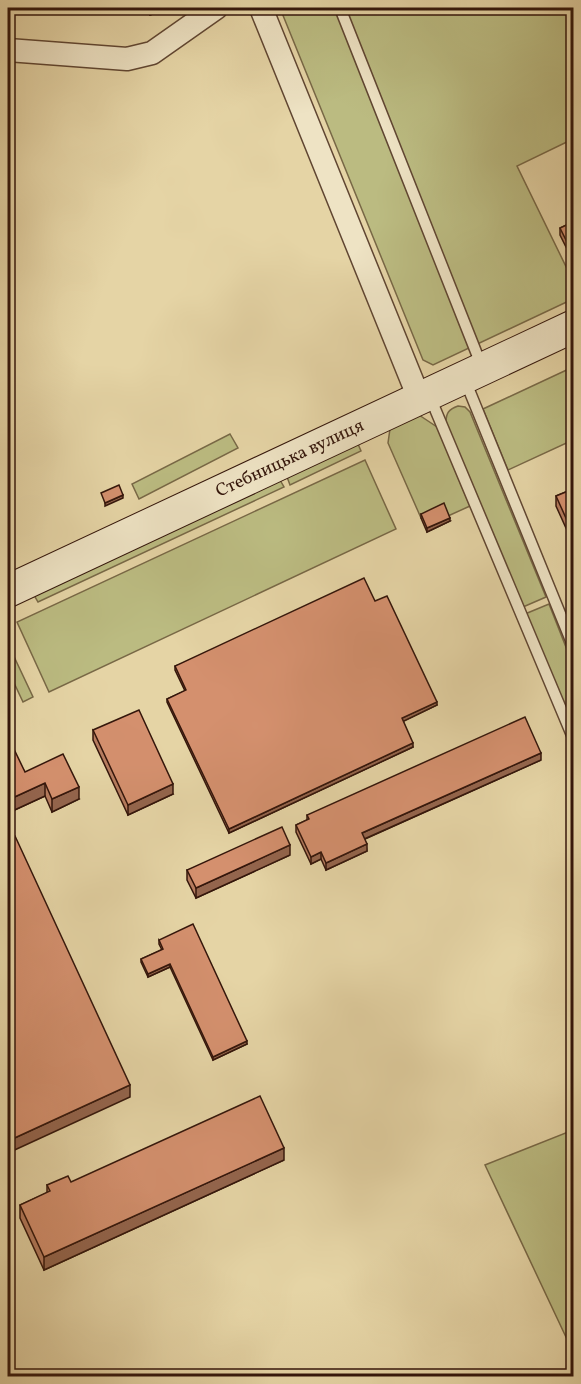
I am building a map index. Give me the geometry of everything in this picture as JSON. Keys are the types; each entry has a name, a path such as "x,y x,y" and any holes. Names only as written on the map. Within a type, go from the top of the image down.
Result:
{"street":[{"path":"8,50 127,59 152,53 216,8"},
{"path":"261,8 424,396"},
{"name":"Стебницька вулиця","path":"8,591 573,326"}],"lane":[{"path":"340,8 573,648"},
{"path":"424,396 573,740"}],"green space":[{"path":"280,8 573,8 573,139 517,166 573,281 573,299 433,365 423,360"},
{"path":"573,367 573,440 508,470 483,409"},
{"path":"458,406 465,407 470,412 546,597 523,607 446,422 449,412"},
{"path":"419,415 437,427 470,506 448,516 443,507 421,518 388,443 390,429"},
{"path":"230,434 238,448 139,499 132,484"},
{"path":"358,444 361,451 290,485 287,477"},
{"path":"365,460 396,529 49,692 17,622"},
{"path":"280,480 284,487 38,602 34,595"},
{"path":"549,604 573,665 573,704 564,708 525,614"},
{"path":"8,646 33,697 23,702 8,670"},
{"path":"573,1130 573,1352 485,1165"}],"building":[{"path":"573,222 573,251 572,252 560,228"},
{"path":"119,485 123,495 105,503 101,493"},
{"path":"573,489 573,526 570,527 556,496"},
{"path":"444,503 450,518 427,528 421,514"},
{"path":"364,578 375,601 387,596 437,702 402,718 413,743 229,829 167,699 186,690 175,666"},
{"path":"139,710 173,784 128,805 93,730"},
{"path":"525,717 541,753 362,833 367,844 326,863 321,852 311,857 296,825 309,819 307,815"},
{"path":"12,745 25,772 63,754 79,787 52,799 45,783 8,800 8,747"},
{"path":"282,827 290,845 196,888 187,870"},
{"path":"15,836 130,1085 8,1141 8,839"},
{"path":"193,924 247,1041 213,1057 170,964 148,974 141,959 163,949 159,940"},
{"path":"260,1096 284,1148 44,1257 20,1205 50,1191 47,1185 68,1176 71,1182"}]}
